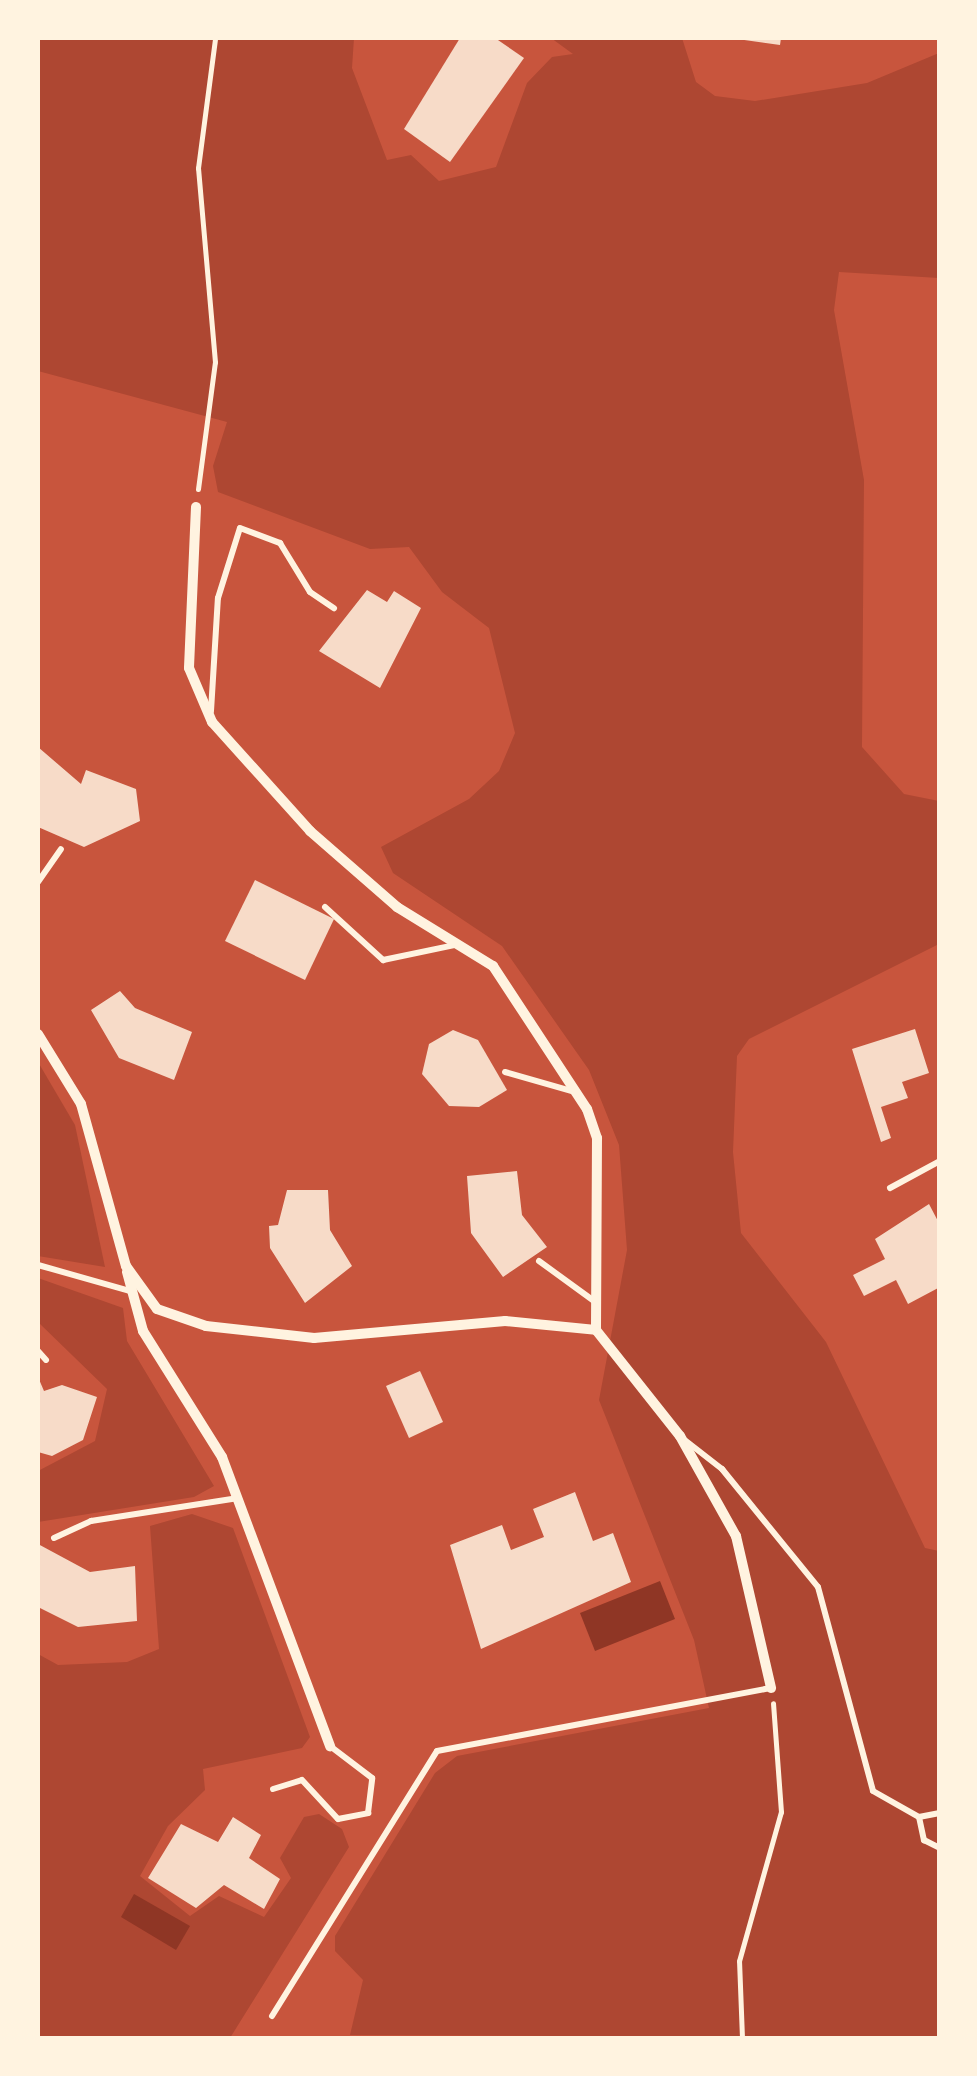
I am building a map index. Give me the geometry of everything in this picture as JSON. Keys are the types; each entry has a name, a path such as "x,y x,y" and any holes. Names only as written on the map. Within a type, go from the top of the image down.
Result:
{"street":[{"path":"196,507 189,668 212,722 368,882 466,944 518,998 579,1093 597,1138 596,1330 680,1436 736,1536 771,1688"},
{"path":"38,1034 81,1104 142,1331 240,1498 330,1746"},
{"path":"126,1266 157,1310 240,1332 386,1337 505,1322 596,1330"}],"lane":[{"path":"212,722 218,598 240,528 280,543 310,592 334,608"},
{"path":"38,882 60,849"},
{"path":"325,907 383,960 466,944"},
{"path":"504,1072 579,1093"},
{"path":"890,1188 940,1161"},
{"path":"539,1261 596,1302"},
{"path":"38,1265 130,1292"},
{"path":"38,1351 46,1360"},
{"path":"680,1436 722,1469 808,1570 833,1632 866,1777 873,1791 918,1816 940,1814"},
{"path":"54,1538 91,1520 240,1498"},
{"path":"272,2016 437,1750 771,1688"},
{"path":"273,1789 302,1780 338,1820 368,1813 372,1778 330,1746"},
{"path":"918,1816 924,1840 940,1848"}],"path":[{"path":"196,507 214,376 198,168 215,38"},
{"path":"742,2038 739,1961 781,1812 771,1688"}],"shaded area":[{"path":"40,38 354,38 352,68 387,160 411,155 439,181 496,167 527,83 552,57 573,54 551,38 682,38 696,82 715,96 755,101 867,83 939,53 939,278 839,272 834,310 864,480 862,747 904,794 939,801 939,944 749,1039 737,1056 733,1152 741,1233 826,1342 925,1548 939,1551 939,2038 350,2035 363,1980 335,1951 335,1936 435,1773 457,1756 709,1708 694,1640 599,1400 627,1250 619,1145 589,1070 502,946 393,873 381,847 469,799 499,771 515,733 489,628 442,592 409,547 370,549 218,492 213,466 227,422 38,371"},
{"path":"38,1062 75,1125 105,1267 38,1256"},
{"path":"38,1278 123,1308 127,1341 214,1486 194,1497 38,1522 38,1471 95,1441 107,1389 38,1322"},
{"path":"192,1514 233,1528 310,1737 302,1748 203,1769 205,1790 168,1826 140,1876 190,1916 219,1896 264,1917 291,1878 280,1858 304,1817 319,1814 342,1829 349,1847 230,2038 38,2038 38,1654 58,1665 127,1662 159,1649 150,1526"},
{"path":"660,1581 675,1619 595,1651 580,1613"},
{"path":"134,1894 190,1926 176,1950 121,1917"}],"building":[{"path":"460,38 495,38 524,58 450,162 404,129"},
{"path":"730,38 781,38 780,45"},
{"path":"367,590 387,602 394,591 421,608 380,688 319,651"},
{"path":"38,747 81,784 86,770 136,789 140,821 84,847 38,827"},
{"path":"255,880 334,919 305,980 225,941"},
{"path":"120,991 135,1008 192,1032 174,1080 119,1058 91,1010"},
{"path":"915,1029 929,1073 902,1082 908,1098 881,1107 891,1138 881,1142 852,1049"},
{"path":"453,1030 478,1040 507,1090 479,1107 449,1106 422,1074 429,1044"},
{"path":"517,1171 522,1215 547,1247 503,1277 471,1233 467,1176"},
{"path":"287,1190 328,1190 330,1230 352,1266 305,1303 270,1248 269,1226 278,1225"},
{"path":"929,1204 940,1225 940,1287 908,1304 896,1280 864,1296 853,1275 885,1259 875,1239"},
{"path":"420,1371 443,1422 409,1438 386,1386"},
{"path":"38,1377 44,1391 62,1385 97,1397 83,1440 52,1456 38,1452"},
{"path":"575,1492 593,1541 613,1533 631,1582 481,1649 450,1545 502,1525 511,1550 544,1537 533,1509"},
{"path":"38,1544 90,1572 135,1566 137,1621 78,1627 38,1607"},
{"path":"233,1817 261,1835 249,1858 280,1879 264,1909 224,1885 196,1908 148,1878 181,1824 218,1842"}]}
